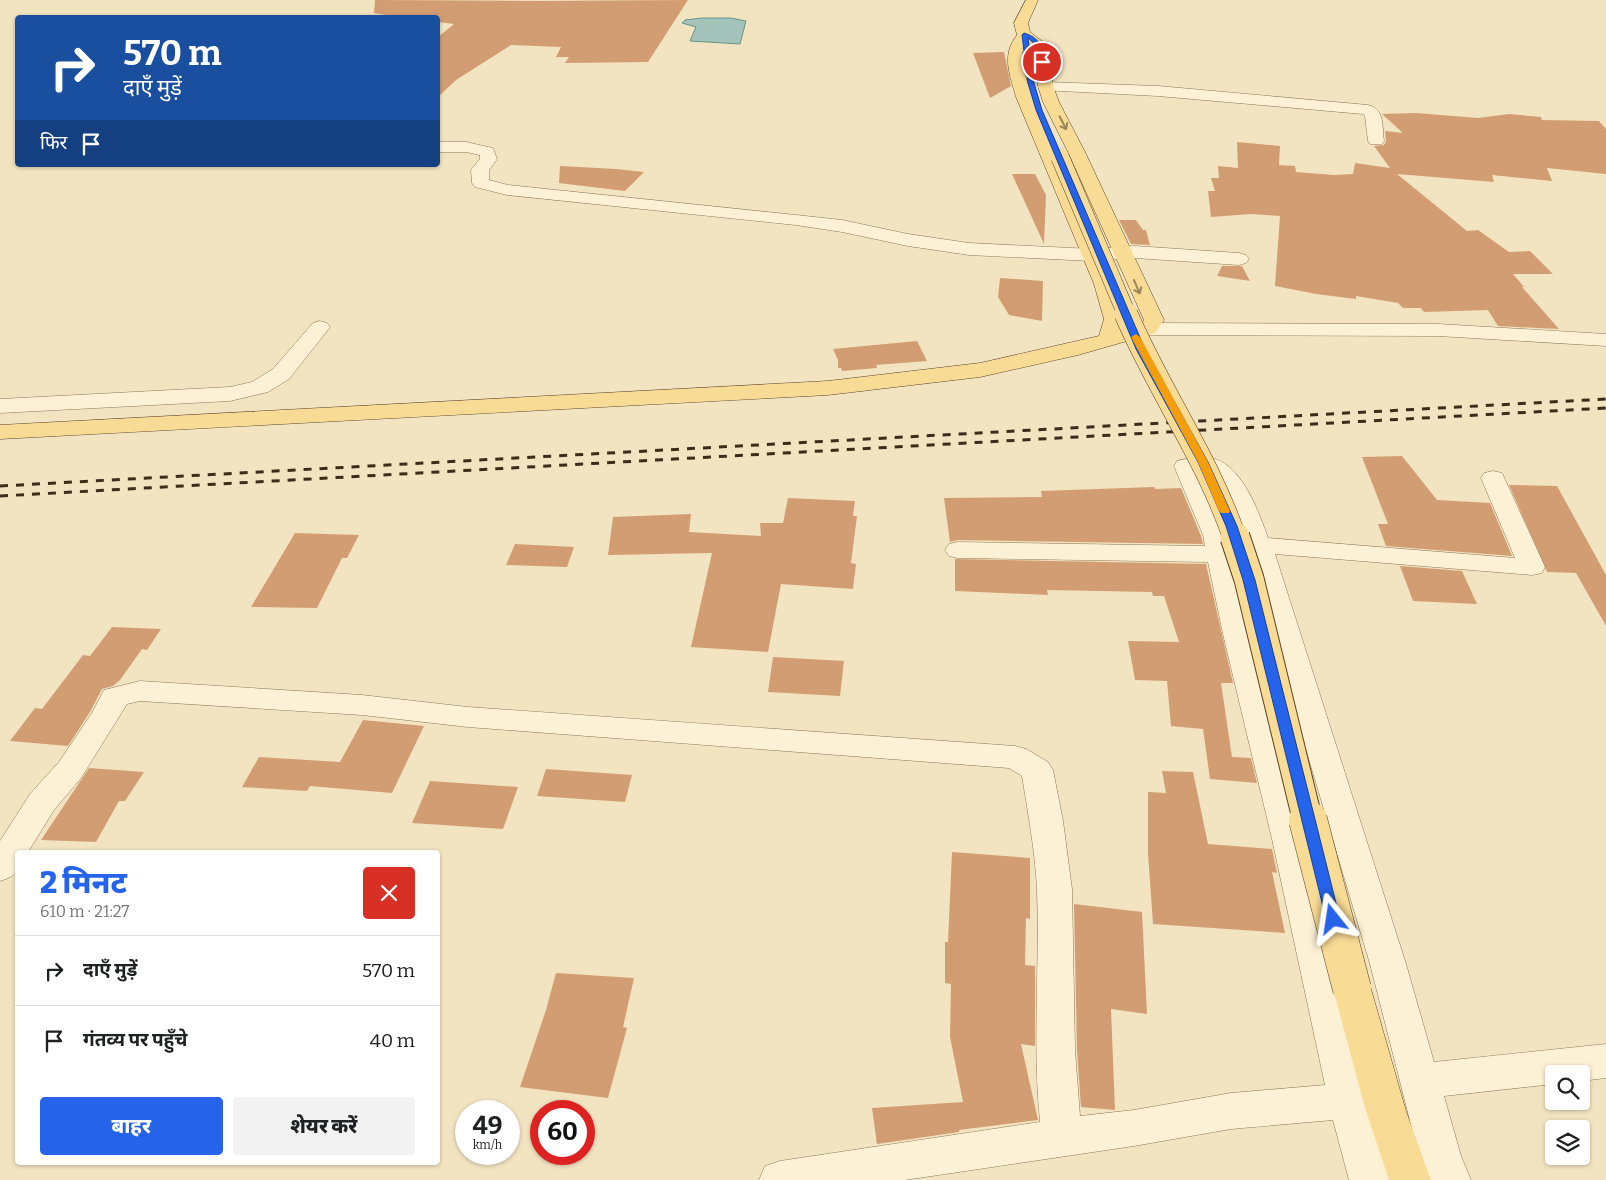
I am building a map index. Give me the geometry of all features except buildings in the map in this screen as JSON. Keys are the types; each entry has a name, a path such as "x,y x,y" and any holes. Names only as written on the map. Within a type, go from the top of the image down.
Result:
{"main road":[{"path":"1032,0 1021,23 1031,83 1039,110 1141,349 1203,462 1232,526 1249,580 1323,884 1386,1111 1410,1180"},
{"path":"0,432 828,388 980,370 1078,349 1109,339 1148,330 1154,320 1080,158 1048,95 1042,72 1040,46 1032,37 1024,35"},
{"path":"1024,35 1015,49 1014,61 1024,97 1104,284 1114,319 1109,339"}],"street":[{"path":"1046,87 1158,92 1348,106 1368,110 1373,114 1376,141"},
{"path":"440,147 466,147 487,152 489,159 480,170 481,183 507,190 796,220 842,226 908,240 969,250 1092,255 1135,252 1239,259"},
{"path":"0,406 230,394 260,387 281,374 320,327"},
{"path":"1148,330 1438,330 1606,340"},
{"path":"1370,1180 1349,1101 1289,839 1237,634 1216,535 1186,466 1190,464 1208,464 1221,474 1244,506 1260,551 1388,964 1440,1156 1450,1180"},
{"path":"958,550 1220,555 1260,551 1532,567 1493,478"},
{"path":"0,868 42,802 70,770 106,715 115,697 140,691 362,705 468,717 638,728 942,754 1015,757 1036,770 1050,840 1055,904 1054,1032 1056,1099 1062,1137"},
{"path":"1420,1082 1606,1061"},
{"path":"780,1180 1062,1137 1134,1128 1232,1111 1349,1101"}],"water":[{"path":"731,18 746,21 740,44 690,41 696,27 682,23 685,20"}],"railway":[{"path":"0,486 1606,399"},
{"path":"0,496 1606,408"}],"slow traffic":[{"path":"1136,337 1203,462 1225,511"}],"route":[{"path":"1042,62 1040,46 1032,37 1024,35 1027,43 1031,83 1039,110 1141,349 1203,462 1232,526 1249,580 1333,919"}]}
